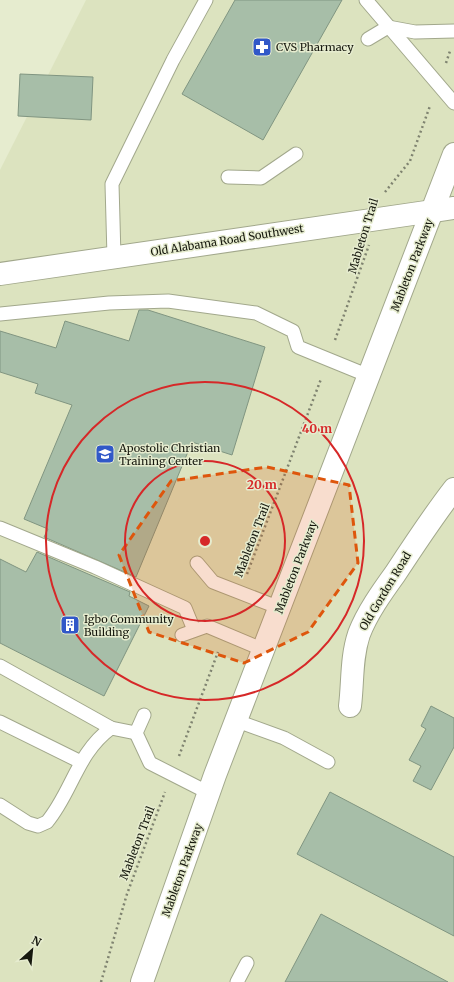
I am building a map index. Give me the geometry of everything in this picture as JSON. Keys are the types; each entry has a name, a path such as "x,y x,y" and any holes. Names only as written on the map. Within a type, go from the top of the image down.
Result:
{"main road":[{"name":"Mableton Parkway","path":"147,981 209,793 454,154"},
{"name":"Old Alabama Road Southwest","path":"0,274 454,208"},
{"name":"Old Gordon Road","path":"350,706 353,683 352,661 360,633 382,592 432,517 454,489"}],"lane":[{"path":"114,257 112,184 172,60 206,0"},
{"path":"366,0 454,102"},
{"path":"368,39 388,27 415,32 454,31"},
{"path":"228,177 260,178 296,154"},
{"path":"0,314 109,303 168,301 256,313 294,330 298,347 369,376"},
{"path":"0,528 95,567 185,608 188,633 207,626 264,650"},
{"path":"197,563 213,582 280,608"},
{"path":"0,666 112,728 136,733"},
{"path":"144,715 136,733 150,763 209,793"},
{"path":"237,721 284,738 328,762"},
{"path":"0,722 81,762"},
{"path":"0,805 28,823 38,826 47,822 53,815 81,762 101,736 112,728"},
{"path":"237,982 247,963"}],"path":[{"name":"Mableton Trail","path":"240,593 358,279 386,191 410,161 451,48"},
{"name":"Mableton Trail","path":"101,982 126,894 225,634"}],"highlighted area":[{"path":"267,467 349,485 358,563 308,632 244,663 149,632 119,555 171,481"}],"shaded area":[{"path":"86,0 454,0 454,982 0,982 0,170"}],"building":[{"name":"CVS Pharmacy","path":"235,0 342,0 263,140 182,94"},
{"path":"20,74 93,77 91,120 18,116"},
{"path":"139,310 148,310 265,347 232,455 192,442 136,577 44,537 48,529 24,519 72,405 35,393 38,384 0,372 0,331 56,348 65,321 129,341"},
{"name":"Igbo Community Building","path":"37,552 130,592 129,596 149,606 104,696 0,643 0,559 26,572"},
{"path":"431,706 454,718 454,747 431,790 413,781 421,766 409,760 426,729 421,726"},
{"path":"330,792 454,857 454,936 297,854"},
{"path":"321,914 448,982 285,982"}],"place":[{"name":"CVS Pharmacy","path":"262,47"},
{"name":"Apostolic Christian Training Center","path":"105,454"},
{"name":"Igbo Community Building","path":"70,625"}]}
